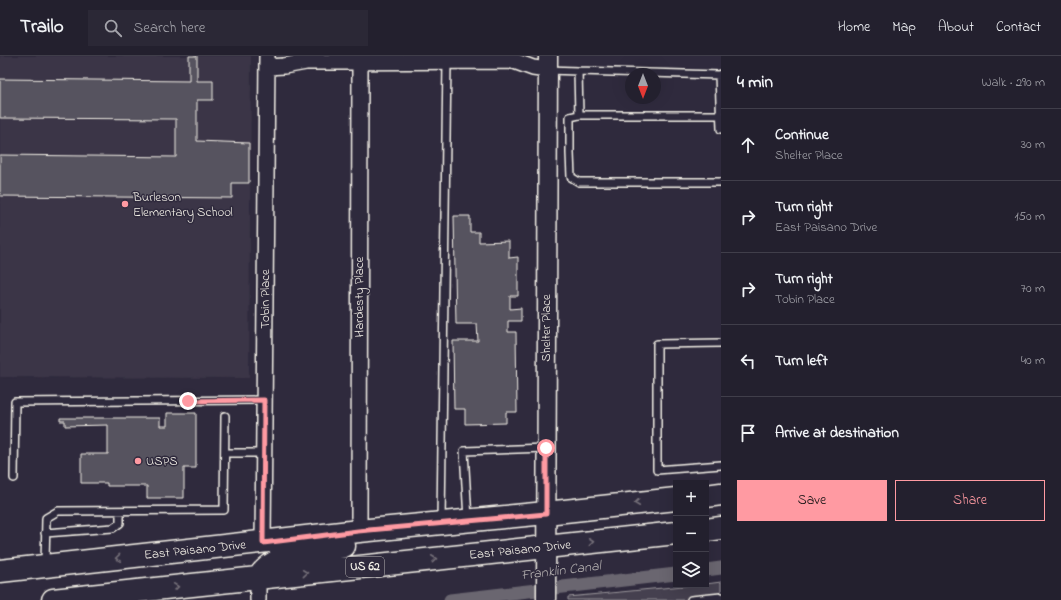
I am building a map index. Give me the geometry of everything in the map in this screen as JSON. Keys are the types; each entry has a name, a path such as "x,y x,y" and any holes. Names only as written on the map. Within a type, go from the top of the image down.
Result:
{"main road":[{"path":"709,496 721,494"},
{"name":"East Paisano Drive","path":"0,571 45,565 263,543 358,531 546,514 673,499"},
{"path":"709,530 721,528"},
{"path":"258,578 264,570 275,561 361,541 385,529"},
{"name":"East Paisano Drive","path":"53,600 673,533"}],"street":[{"path":"267,61 284,66 306,62 514,62 533,68 547,63"},
{"name":"Tobin Place","path":"263,543 267,61"},
{"name":"Hardesty Place","path":"358,531 360,62"},
{"name":"Shelter Place","path":"546,600 547,63"},
{"path":"258,578 258,600"}],"lane":[{"path":"440,524 447,62"},
{"path":"547,63 578,71 720,74 721,129"},
{"path":"578,71 580,115"},
{"path":"721,115 580,115 570,117 572,178 579,182 721,182"},
{"path":"721,343 657,344 657,470 721,465"},
{"path":"14,478 15,402 264,400"},
{"path":"45,565 46,518 58,511 224,510 225,416"},
{"path":"468,521 464,451 546,448"},
{"path":"225,453 264,452"},
{"path":"45,533 113,528 120,523 120,511"},
{"path":"692,600 721,597"}],"shaded area":[{"name":"Burleson Elementary School","path":"0,56 251,56 249,378 0,377"},
{"path":"721,582 721,600 568,600 568,597 673,587 709,588 709,584"}],"building":[{"path":"189,56 197,56 197,81 213,81 213,100 197,100 197,141 249,143 249,183 232,183 232,198 0,196 0,155 176,157 176,119 0,118 0,79 189,81"},
{"path":"454,216 470,216 470,232 479,232 479,242 509,241 509,258 518,257 518,296 510,296 510,309 521,308 521,321 508,321 508,332 516,332 517,412 506,412 506,423 465,424 465,409 454,409 453,341 478,341 477,324 456,324"},
{"name":"USPS","path":"167,413 196,413 196,468 184,468 184,498 147,498 147,486 107,486 107,483 81,483 81,454 108,454 108,425 65,426 65,421 60,421 60,418 160,418 160,426 167,426"}],"waterway":[{"name":"Franklin Canal","path":"709,570 721,568"},
{"name":"Franklin Canal","path":"450,600 673,574"}],"place":[{"name":"Burleson Elementary School","path":"125,204"},
{"name":"USPS","path":"138,461"}],"route":[{"path":"188,401 264,400 263,543 358,531 546,514 546,448"}]}
